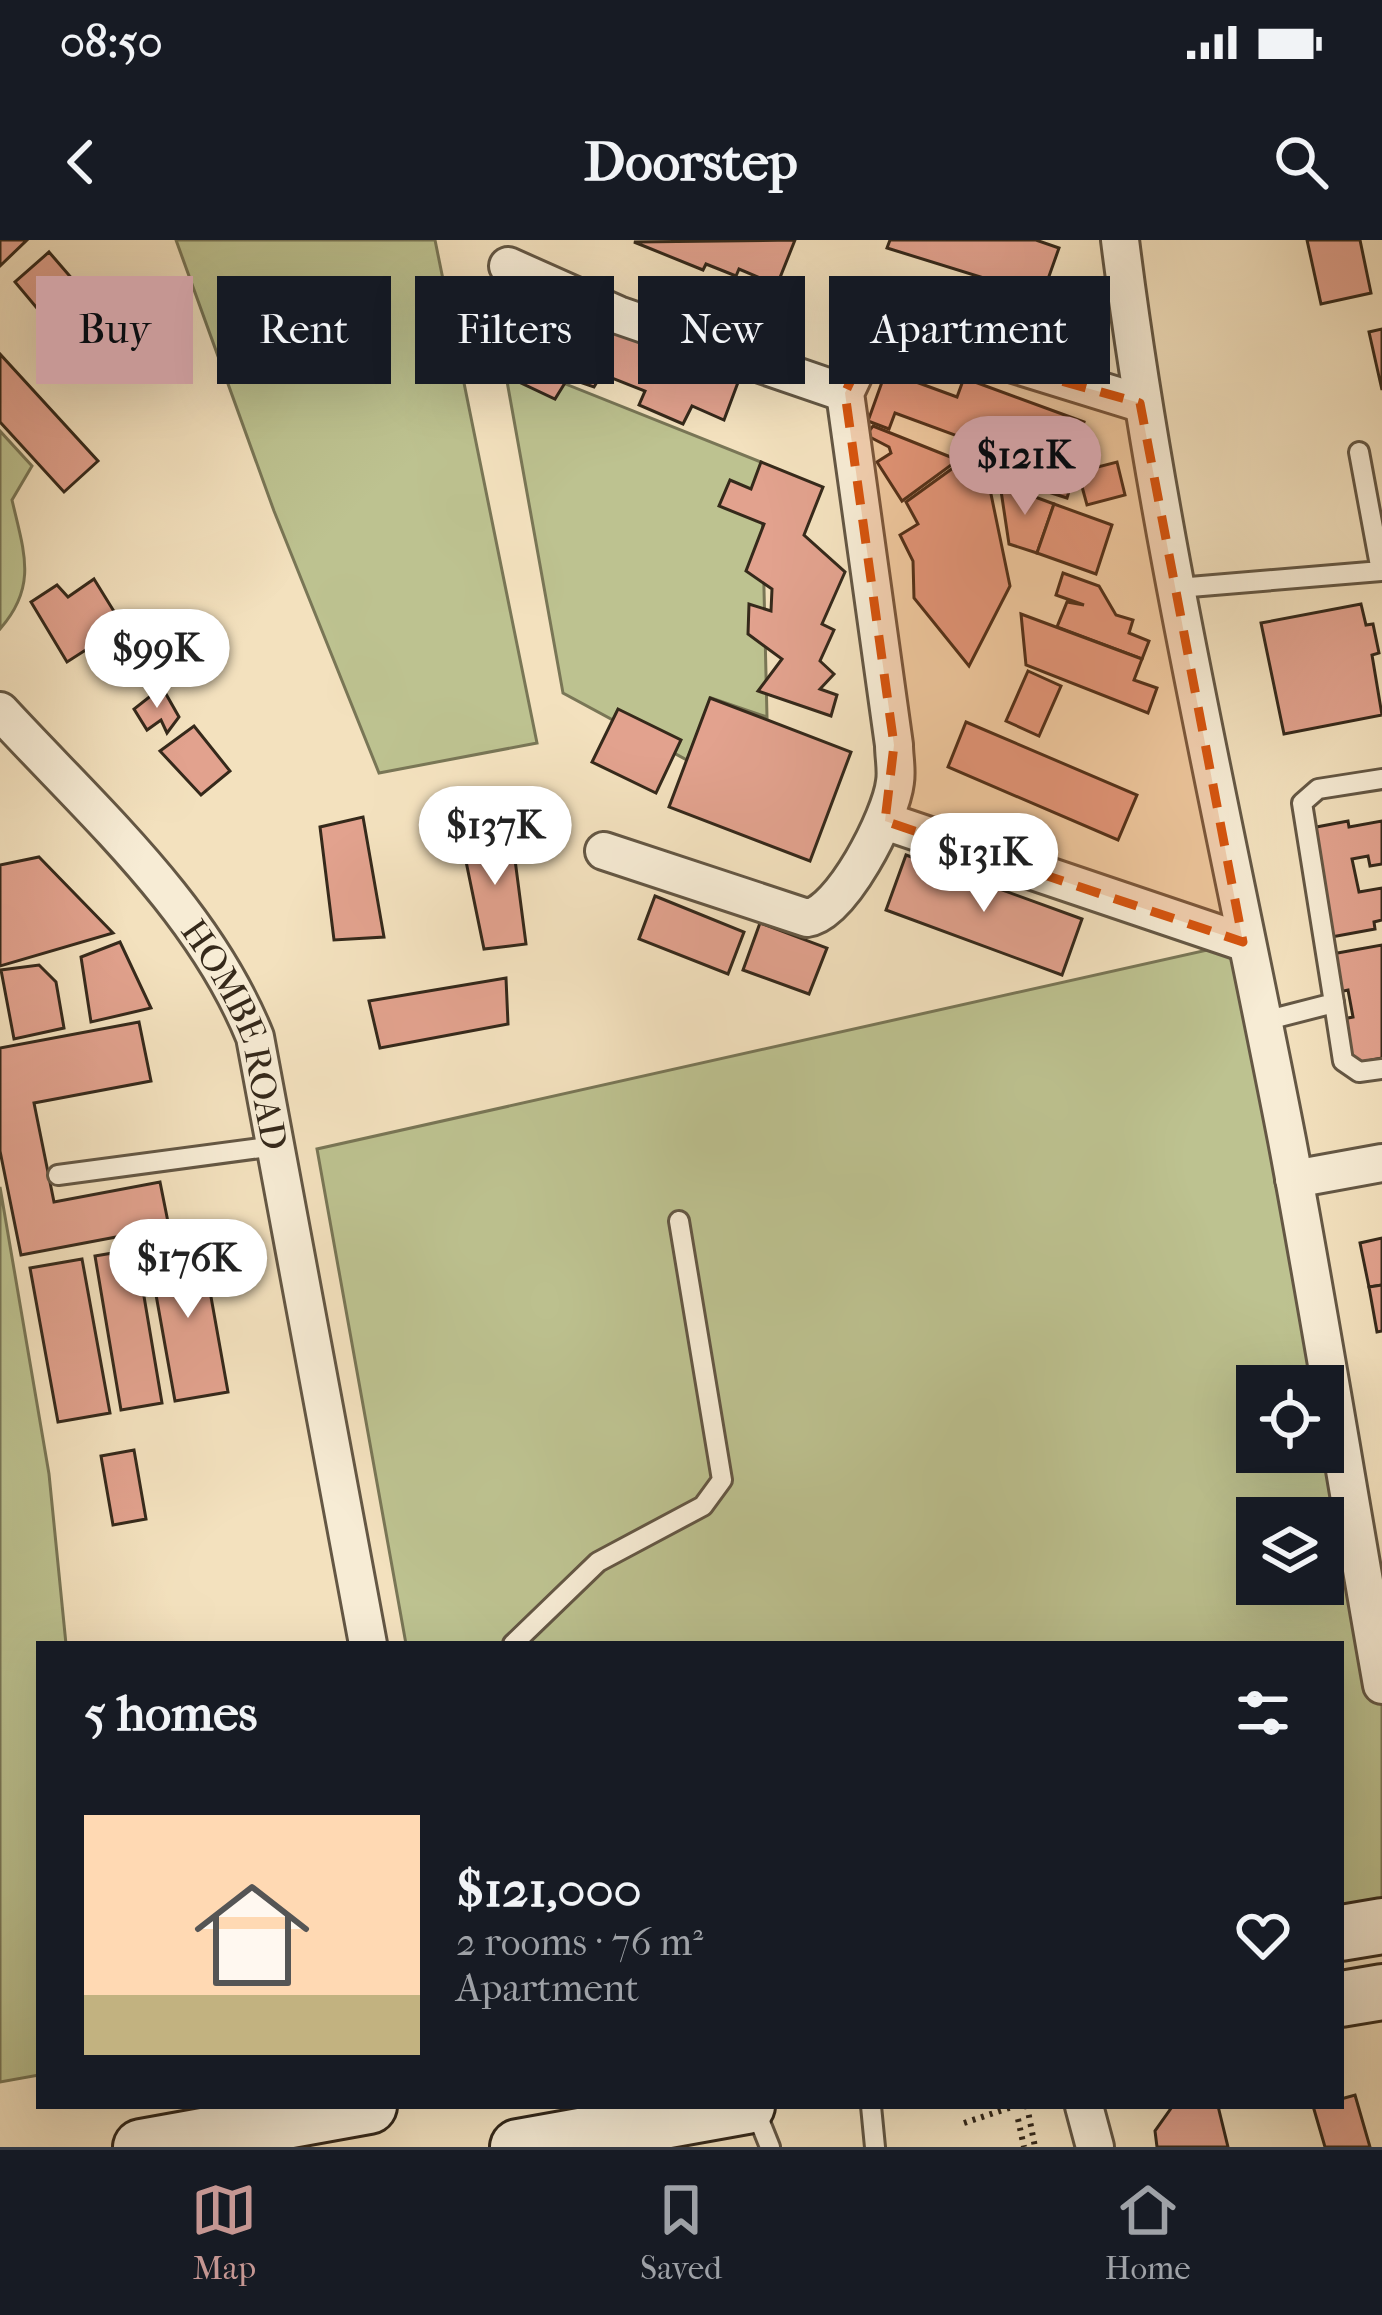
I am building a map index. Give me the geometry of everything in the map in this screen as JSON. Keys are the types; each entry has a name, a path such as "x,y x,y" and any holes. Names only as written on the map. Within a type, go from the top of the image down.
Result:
{"main road":[{"path":"1344,1932 1382,1926"},
{"path":"1344,1999 1382,1992"},
{"path":"142,2147 352,2109"},
{"path":"518,2147 733,2109"}],"street":[{"path":"1120,240 1141,403 1243,942 1294,1179 1382,1685"},
{"path":"508,266 619,316 845,393"},
{"path":"604,851 807,919 829,911 885,821 896,782 894,745 845,393 866,338 887,326 1141,403"},
{"name":"HOMBE ROAD","path":"0,711 200,930 232,981 255,1037 367,1641"},
{"path":"885,821 1243,942"},
{"path":"1294,1179 1382,1163"},
{"path":"1085,2109 1096,2147"}],"lane":[{"path":"1178,588 1382,571 1359,452"},
{"path":"1382,779 1318,789 1302,803 1343,1061 1359,1072 1382,1069"},
{"path":"1261,1022 1334,1003"},
{"path":"58,1175 275,1146"},
{"path":"516,1641 598,1562 703,1506 722,1480 679,1221"},
{"path":"751,2109 770,2147"},
{"path":"871,2109 875,2147"}],"path":[{"path":"964,2123 1007,2109"},
{"path":"1028,2109 1035,2147"},
{"path":"1018,2119 1024,2147"}],"highlighted area":[{"path":"875,329 1140,403 1243,942 885,821 894,745 845,393"}],"green space":[{"path":"176,240 435,240 442,276 415,276 415,384 464,384 537,743 379,773 228,384 391,384 391,276 217,276 217,353 193,276 189,276"},
{"path":"507,384 566,384 761,462 767,717 711,698 687,760 563,693"},
{"path":"0,431 32,466 12,500 24,583 0,629"},
{"path":"1243,942 1322,1365 1236,1365 1236,1473 1342,1473 1382,1689 1382,1926 1344,1932 1344,1641 405,1641 317,1149"},
{"path":"0,1187 49,1474 66,1641 36,1641 36,2076 0,2082"}],"building":[{"path":"0,240 27,240 0,266"},
{"path":"795,240 781,276 756,276 739,269 736,276 706,264 703,270 634,242"},
{"path":"890,240 1036,240 1059,248 1049,276 977,276 887,248"},
{"path":"1307,240 1360,240 1371,293 1321,304"},
{"path":"49,252 70,276 36,276 36,307 15,282"},
{"path":"616,319 638,329 638,384 737,384 724,420 692,406 683,424 639,405 645,391 614,379"},
{"path":"1382,329 1382,390 1369,332"},
{"path":"0,354 98,461 64,492 0,422"},
{"path":"523,384 564,384 555,399"},
{"path":"881,384 922,384 957,397 962,384 980,384 1084,422 1071,461 1044,451 1039,466 895,413 889,429 868,421"},
{"path":"873,426 958,460 902,501 877,462 891,453 889,447 866,435"},
{"path":"761,462 823,487 804,535 845,572 822,624 834,630 820,661 834,674 820,689 837,695 831,716 758,691 782,659 748,634 749,604 771,611 772,589 746,571 764,524 719,506 730,480 751,489"},
{"path":"1117,462 1125,495 1087,505 1078,472"},
{"path":"960,463 986,470 1010,586 969,666 914,598 913,561 900,535 918,524 906,502"},
{"path":"1050,463 1075,471 1067,498 1042,490"},
{"path":"1000,484 1054,504 1037,553 1009,544"},
{"path":"1054,504 1112,525 1096,574 1037,553"},
{"path":"1063,573 1099,586 1116,615 1133,620 1129,633 1149,641 1142,659 1057,627 1067,602 1084,605 1056,595"},
{"path":"94,579 123,626 67,662 31,602 57,585 68,597"},
{"path":"1361,604 1366,625 1373,624 1379,653 1372,655 1382,715 1284,734 1261,623"},
{"path":"1021,614 1142,659 1134,680 1157,688 1148,713 1026,665"},
{"path":"1028,671 1061,686 1039,736 1006,721"},
{"path":"162,687 179,717 167,733 161,720 147,730 134,709"},
{"path":"710,698 851,752 810,861 669,807"},
{"path":"618,709 681,740 656,793 592,762"},
{"path":"966,722 1137,795 1118,840 948,767"},
{"path":"194,726 230,771 201,795 160,751"},
{"path":"363,817 384,937 334,940 320,827"},
{"path":"1348,821 1349,827 1382,821 1382,864 1370,866 1368,856 1352,859 1359,892 1382,888 1382,920 1374,922 1375,929 1326,938 1318,895 1326,893 1306,829"},
{"path":"511,829 526,944 484,949 461,837"},
{"path":"906,855 1082,919 1062,975 886,910"},
{"path":"39,857 113,933 0,966 0,865"},
{"path":"655,896 744,932 728,974 639,939"},
{"path":"760,923 827,948 809,994 743,970"},
{"path":"120,942 151,1008 91,1022 81,957"},
{"path":"1382,945 1382,1058 1351,1064 1343,1019 1353,1017 1348,990 1339,992 1332,954"},
{"path":"39,965 56,982 64,1028 14,1039 1,970"},
{"path":"506,978 508,1024 380,1048 369,1001"},
{"path":"139,1022 151,1081 34,1103 54,1202 160,1182 169,1227 21,1255 0,1151 0,1048"},
{"path":"1382,1238 1382,1285 1369,1287 1360,1243"},
{"path":"201,1241 228,1392 175,1401 148,1250"},
{"path":"136,1249 162,1403 121,1410 95,1256"},
{"path":"82,1259 110,1413 58,1422 30,1268"},
{"path":"1382,1285 1382,1331 1377,1332 1369,1287"},
{"path":"134,1450 146,1519 113,1525 101,1456"},
{"path":"1355,2095 1370,2147 1325,2147 1314,2109 1344,2109 1344,2098"},
{"path":"1171,2109 1219,2109 1228,2147 1157,2147 1155,2131"}]}
